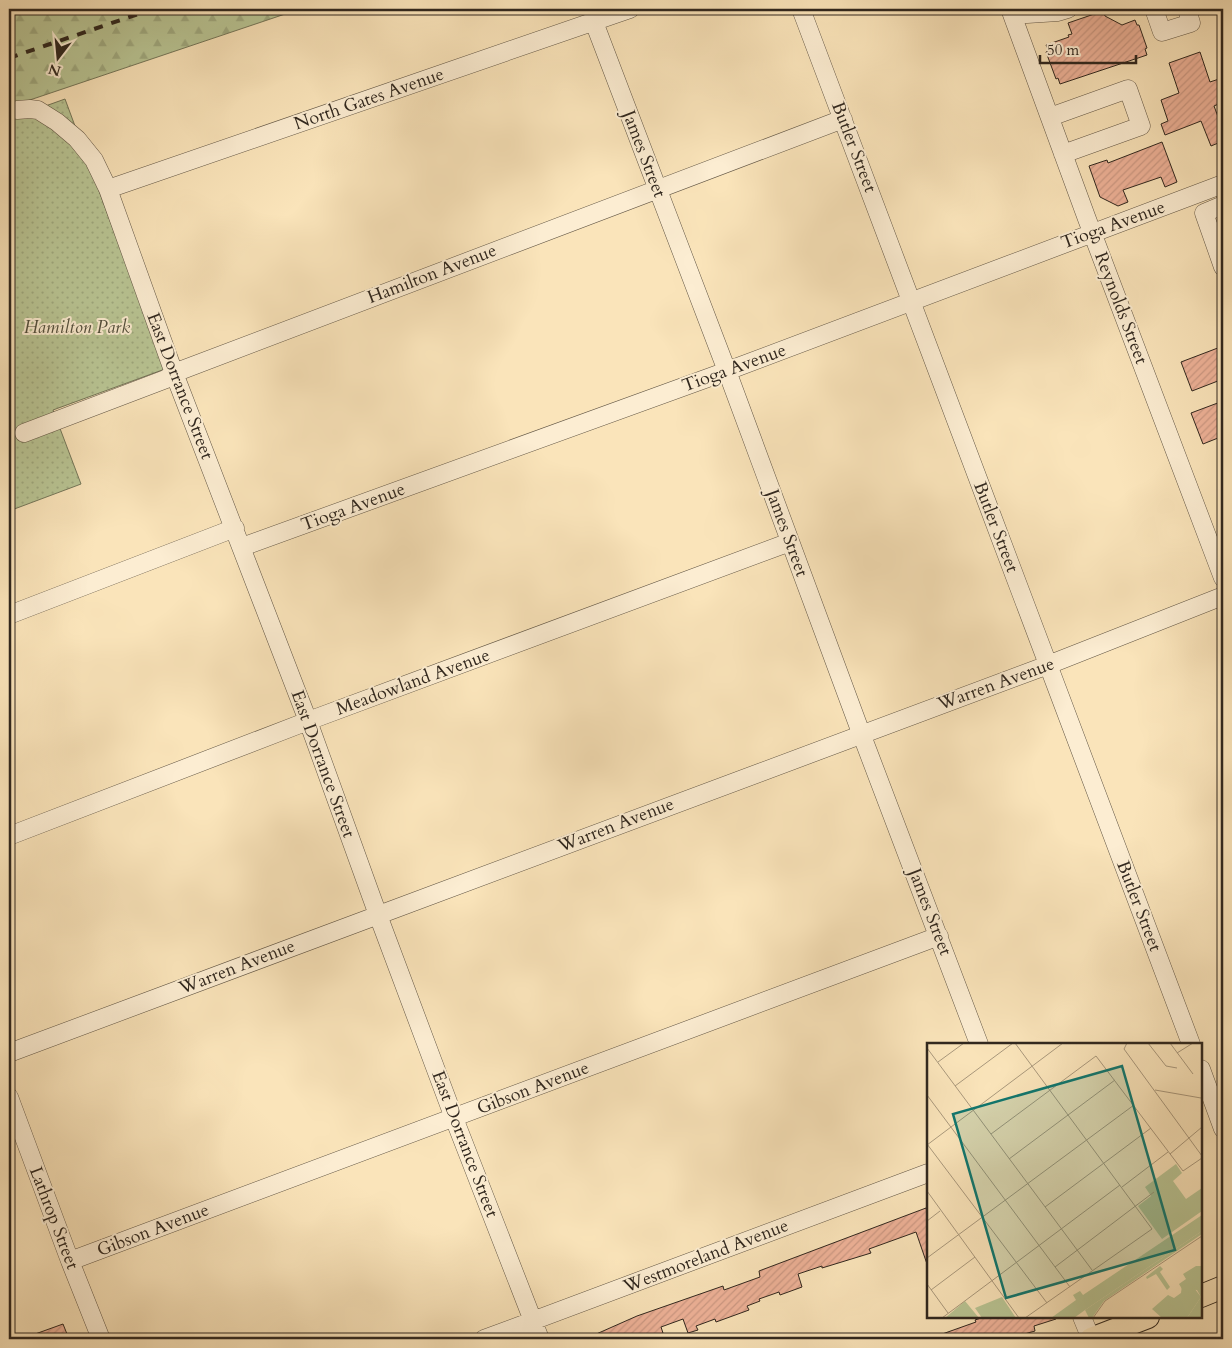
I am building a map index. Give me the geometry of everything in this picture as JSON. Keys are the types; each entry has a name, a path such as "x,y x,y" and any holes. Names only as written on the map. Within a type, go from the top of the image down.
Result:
{"main road":[{"path":"1202,1296 1223,1287"},
{"path":"1091,1339 1145,1318"}],"street":[{"name":"North Gates Avenue","path":"108,189 630,9"},
{"name":"Butler Street","path":"801,9 1191,1043"},
{"path":"1011,12 1058,12 1068,9"},
{"path":"1154,9 1162,32 1191,23 1186,9"},
{"name":"Reynolds Street","path":"1011,12 1223,578"},
{"name":"James Street","path":"594,22 980,1043"},
{"path":"1050,117 1128,89 1141,126 1064,154"},
{"name":"East Dorrance Street","path":"17,110 38,110 57,122 77,139 94,160 108,189 174,373 235,528 454,1118 540,1339"},
{"name":"Hamilton Avenue","path":"24,433 166,379 174,373 843,119"},
{"name":"Tioga Avenue","path":"242,547 727,371 1223,184"},
{"path":"1223,205 1204,213 1223,267"},
{"path":"9,615 235,528"},
{"name":"Meadowland Avenue","path":"9,836 308,721 790,542"},
{"name":"Warren Avenue","path":"9,1053 861,733 1048,665 1223,596"},
{"name":"Gibson Avenue","path":"70,1261 939,936"},
{"path":"1202,1072 1223,1129"},
{"name":"Lathrop Street","path":"9,1097 101,1339"},
{"name":"Westmoreland Avenue","path":"484,1339 927,1173"},
{"path":"1082,1318 1091,1339"}],"green space":[{"path":"9,9 300,9 9,107"},
{"name":"Hamilton Park","path":"65,99 165,369 53,410 81,484 9,511 9,119"}],"building":[{"path":"1103,11 1105,16 1122,25 1135,20 1137,25 1139,25 1147,48 1145,49 1147,55 1060,84 1058,78 1056,79 1046,52 1049,51 1046,45 1069,37 1068,35 1072,34 1068,23"},
{"path":"1200,52 1210,82 1219,79 1223,91 1223,102 1214,106 1223,130 1223,141 1211,146 1201,121 1165,135 1161,124 1168,121 1161,100 1179,93 1169,63"},
{"path":"1162,142 1177,182 1165,187 1161,177 1123,190 1128,202 1118,206 1100,197 1089,166 1107,160 1108,163"},
{"path":"1223,346 1223,379 1192,391 1181,362"},
{"path":"1223,401 1223,436 1203,444 1191,413"},
{"path":"926,1208 927,1264 916,1232 869,1249 871,1253 798,1274 802,1287 780,1295 779,1292 759,1299 760,1301 747,1306 749,1310 716,1322 715,1319 696,1326 698,1330 688,1333 683,1319 661,1327 664,1336 657,1339 585,1339 637,1316 723,1286 724,1290 760,1277 759,1271"},
{"path":"981,1318 1056,1319 1034,1326 1035,1331 1007,1339 931,1339 976,1322 975,1320"},
{"path":"63,1324 69,1339 24,1339 24,1338"}],"railway":[{"path":"9,58 153,9"}]}
